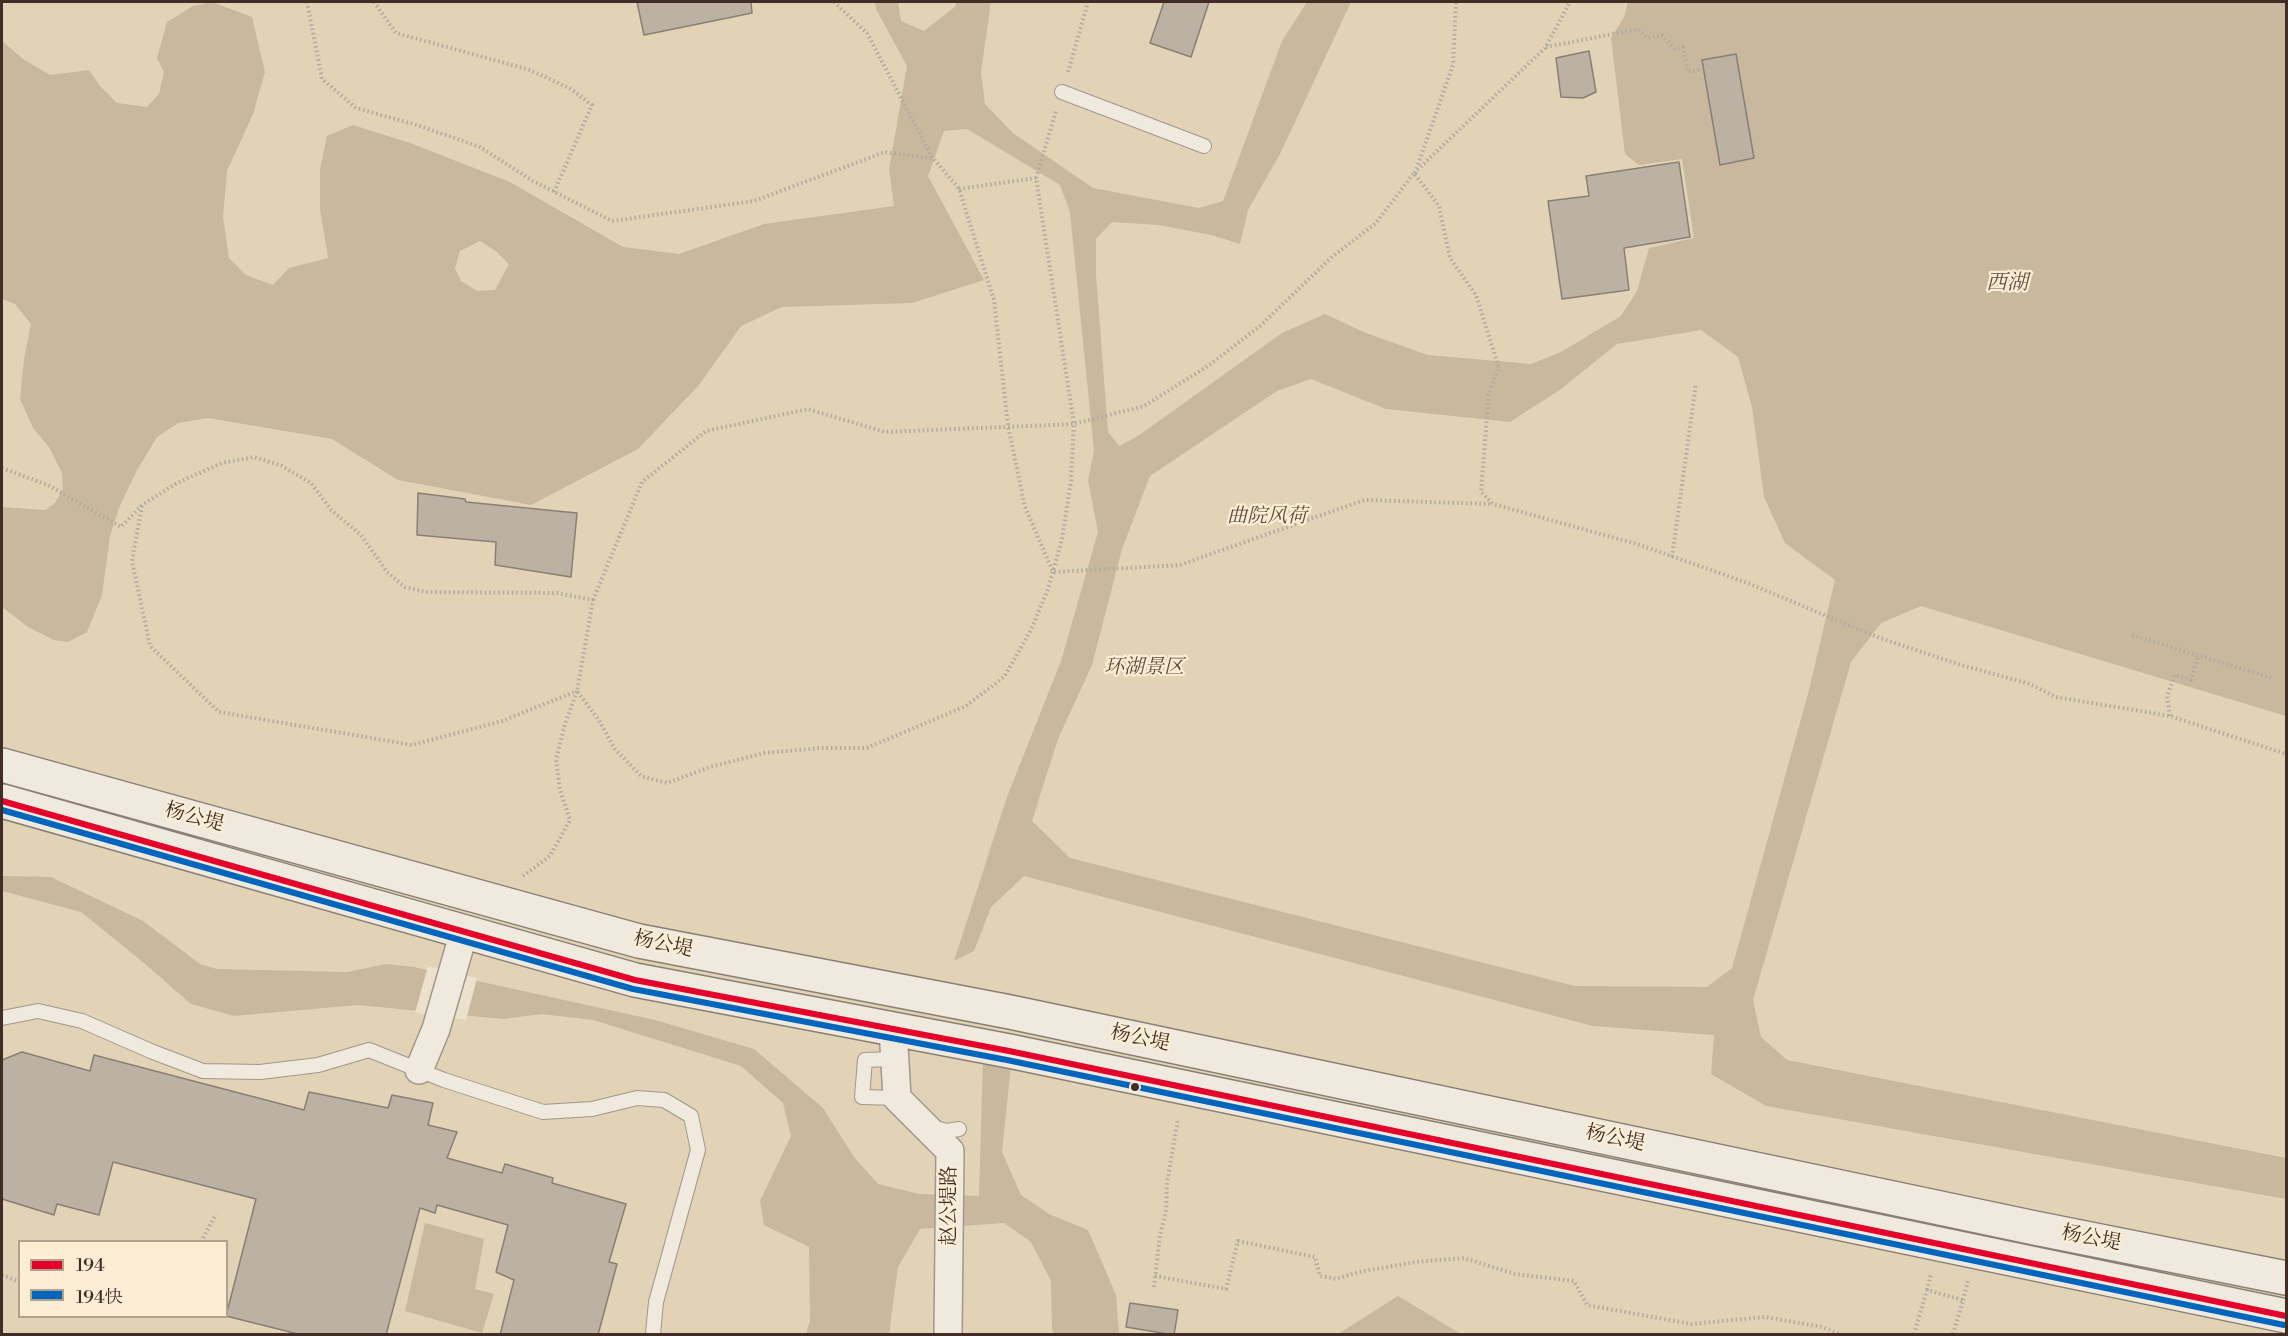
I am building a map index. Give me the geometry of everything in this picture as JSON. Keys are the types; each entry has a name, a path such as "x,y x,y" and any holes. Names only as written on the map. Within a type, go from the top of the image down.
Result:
{"main road":[{"name":"杨公堤","path":"2,765 639,941 1010,1012 2012,1223 2286,1278"},
{"name":"杨公堤","path":"2,801 635,980 894,1044 1183,1087 2286,1316"}],"street":[{"path":"419,1070 436,1029 464,932"},
{"name":"赵公堤路","path":"894,1044 897,1098 950,1151 948,1335"}],"lane":[{"path":"1062,92 1204,146"},
{"path":"2,1018 38,1011 82,1021 203,1071 260,1072 318,1065 369,1050 419,1070 543,1112 592,1109 637,1098 664,1100 690,1116 698,1150 656,1302 653,1335"},
{"path":"923,1125 947,1131 959,1129"}],"path":[{"path":"308,2 322,79 356,108 417,125 480,147 554,192 612,221 754,201 885,152 934,159"},
{"path":"374,2 396,33 530,70 571,89 592,105 554,192"},
{"path":"834,2 867,33 934,159 959,189 994,300 1008,426 1025,507 1053,572"},
{"path":"577,691 598,719 615,749 641,776 667,783 710,767 764,753 821,748 867,748 966,706 1004,676 1031,630 1053,572 1062,538 1071,480 1074,424 1036,178 1088,2"},
{"path":"1414,173 1453,65 1456,2"},
{"path":"503,904 511,884 550,856 570,820 560,790 556,760 565,724 577,691 593,600 642,482 706,431 808,409 885,432 1074,424 1144,406 1208,366 1260,326 1332,257 1376,222 1414,173 1545,48 1570,2"},
{"path":"1545,48 1638,29 1647,38 1662,34 1675,49 1683,47 1688,72 1703,69"},
{"path":"1414,173 1439,206 1450,258 1476,295 1499,368 1489,392 1481,492 1492,504"},
{"path":"959,189 1036,178"},
{"path":"1672,556 1696,384"},
{"path":"2,468 48,485 121,527 142,505 177,483 222,463 254,457 282,466 311,483 331,510 361,535 387,572 405,587 426,592 556,593 593,600"},
{"path":"1053,572 1180,565 1364,500 1492,504 1640,545 1745,582 1880,638 1961,665 2030,684 2056,697 2170,716 2286,754"},
{"path":"142,505 132,561 150,646 219,712 412,745 502,721 577,691"},
{"path":"2132,635 2272,678"},
{"path":"2170,716 2167,696 2175,675 2191,680 2198,657"},
{"path":"1154,1287 1160,1235 1166,1212 1167,1183 1183,1087"},
{"path":"202,1240 216,1214"},
{"path":"1155,1276 1226,1288 1238,1241 1315,1257 1320,1276 1336,1279 1359,1272 1415,1262 1464,1258 1515,1274 1574,1281 1587,1305 1691,1324 1765,1317 1822,1327 1840,1335"},
{"path":"2,1275 18,1281"},
{"path":"1914,1335 1926,1290 1963,1300 1953,1335"}],"green space":[{"name":"环湖景区","path":"2,2 2286,2 2286,1334 2,1334"}],"water":[{"name":"西湖","path":"212,2 252,17 265,72 253,114 227,171 223,217 229,258 246,275 273,285 289,268 328,258 320,209 320,170 327,136 353,125 410,143 510,182 623,247 679,254 764,224 894,206 889,169 907,66 876,9 875,2 898,2 901,21 924,31 956,6 955,2 991,2 981,72 985,104 1013,133 1093,188 1199,208 1223,201 1282,41 1307,2 1351,2 1280,154 1248,210 1240,244 1211,235 1159,225 1112,222 1096,239 1096,275 1108,432 1119,446 1138,436 1282,333 1325,314 1366,333 1428,355 1531,364 1561,352 1621,316 1637,291 1649,248 1694,238 1682,159 1639,165 1625,154 1611,38 1624,17 1628,2 2286,2 2286,716 1921,606 1881,623 1851,662 1753,1000 1761,1037 1787,1060 2286,1158 2286,1199 1766,1106 1711,1074 1714,1035 1593,1026 1024,876 991,907 974,951 954,961 1007,797 1061,661 1098,532 1088,480 1094,451 1070,212 1060,185 967,129 944,131 928,176 984,280 912,303 782,307 741,326 699,385 638,449 531,505 398,480 332,439 208,418 178,423 157,437 136,472 119,508 110,536 102,595 87,632 68,642 54,640 28,627 2,607 2,507 45,510 55,503 63,489 62,473 49,447 33,428 20,399 24,359 31,324 15,304 2,299 2,41 23,59 50,75 89,70 100,86 117,103 147,107 159,94 164,72 157,58 167,22 193,6","holes":["480,241 497,252 509,264 495,290 477,291 461,281 455,268 460,251","1701,330 1738,357 1752,407 1764,497 1785,543 1835,580 1809,690 1732,968 1707,987 1575,986 1070,858 1032,821 1058,739 1092,665 1122,549 1150,476 1277,391 1311,379 1386,409 1510,422 1561,389 1617,344"]},
{"path":"2,876 51,877 143,921 200,964 217,969 347,972 386,964 414,967 655,1020 754,1049 823,1108 854,1157 878,1184 919,1194 979,1196 983,1061 1011,1066 1002,1152 1021,1195 1049,1214 1088,1230 1116,1295 1119,1334 1054,1334 1051,1281 1031,1242 1004,1223 920,1229 898,1267 889,1334 806,1334 810,1321 809,1247 764,1225 760,1201 791,1136 783,1103 741,1066 593,1020 542,1014 503,1019 358,1005 234,1016 191,1004 81,912 2,891"},
{"path":"425,1223 484,1239 475,1289 494,1294 482,1333 405,1311"},
{"path":"1398,1296 1461,1334 1338,1334"}],"pier":[{"path":"428,966 477,978 466,1020 415,1013"}],"building":[{"path":"637,2 751,2 752,13 644,35"},
{"path":"1164,2 1209,2 1191,57 1150,43"},
{"path":"1589,51 1596,92 1583,98 1561,97 1556,58"},
{"path":"1736,54 1754,158 1720,165 1702,60"},
{"path":"1679,162 1690,237 1624,248 1629,290 1562,299 1548,201 1589,196 1586,176"},
{"path":"418,493 465,499 466,502 577,513 571,577 495,565 496,542 417,535"},
{"path":"22,1052 90,1071 94,1055 304,1110 309,1092 388,1108 392,1095 433,1103 428,1125 457,1132 447,1158 502,1173 505,1164 553,1178 552,1183 626,1204 609,1262 617,1264 598,1335 500,1335 514,1280 496,1272 508,1225 437,1205 435,1213 420,1208 386,1335 302,1335 228,1316 228,1308 256,1199 113,1162 99,1215 57,1204 54,1215 2,1199 2,1060"},
{"path":"1130,1303 1178,1310 1174,1335 1126,1327"}],"transit line":[{"name":"194","path":"2,801 635,980 1009,1051 2286,1316"},
{"name":"194快","path":"2,810 633,989 1007,1060 2284,1325"}],"park label":[{"name":"曲院风荷","path":"1267,517"}]}
